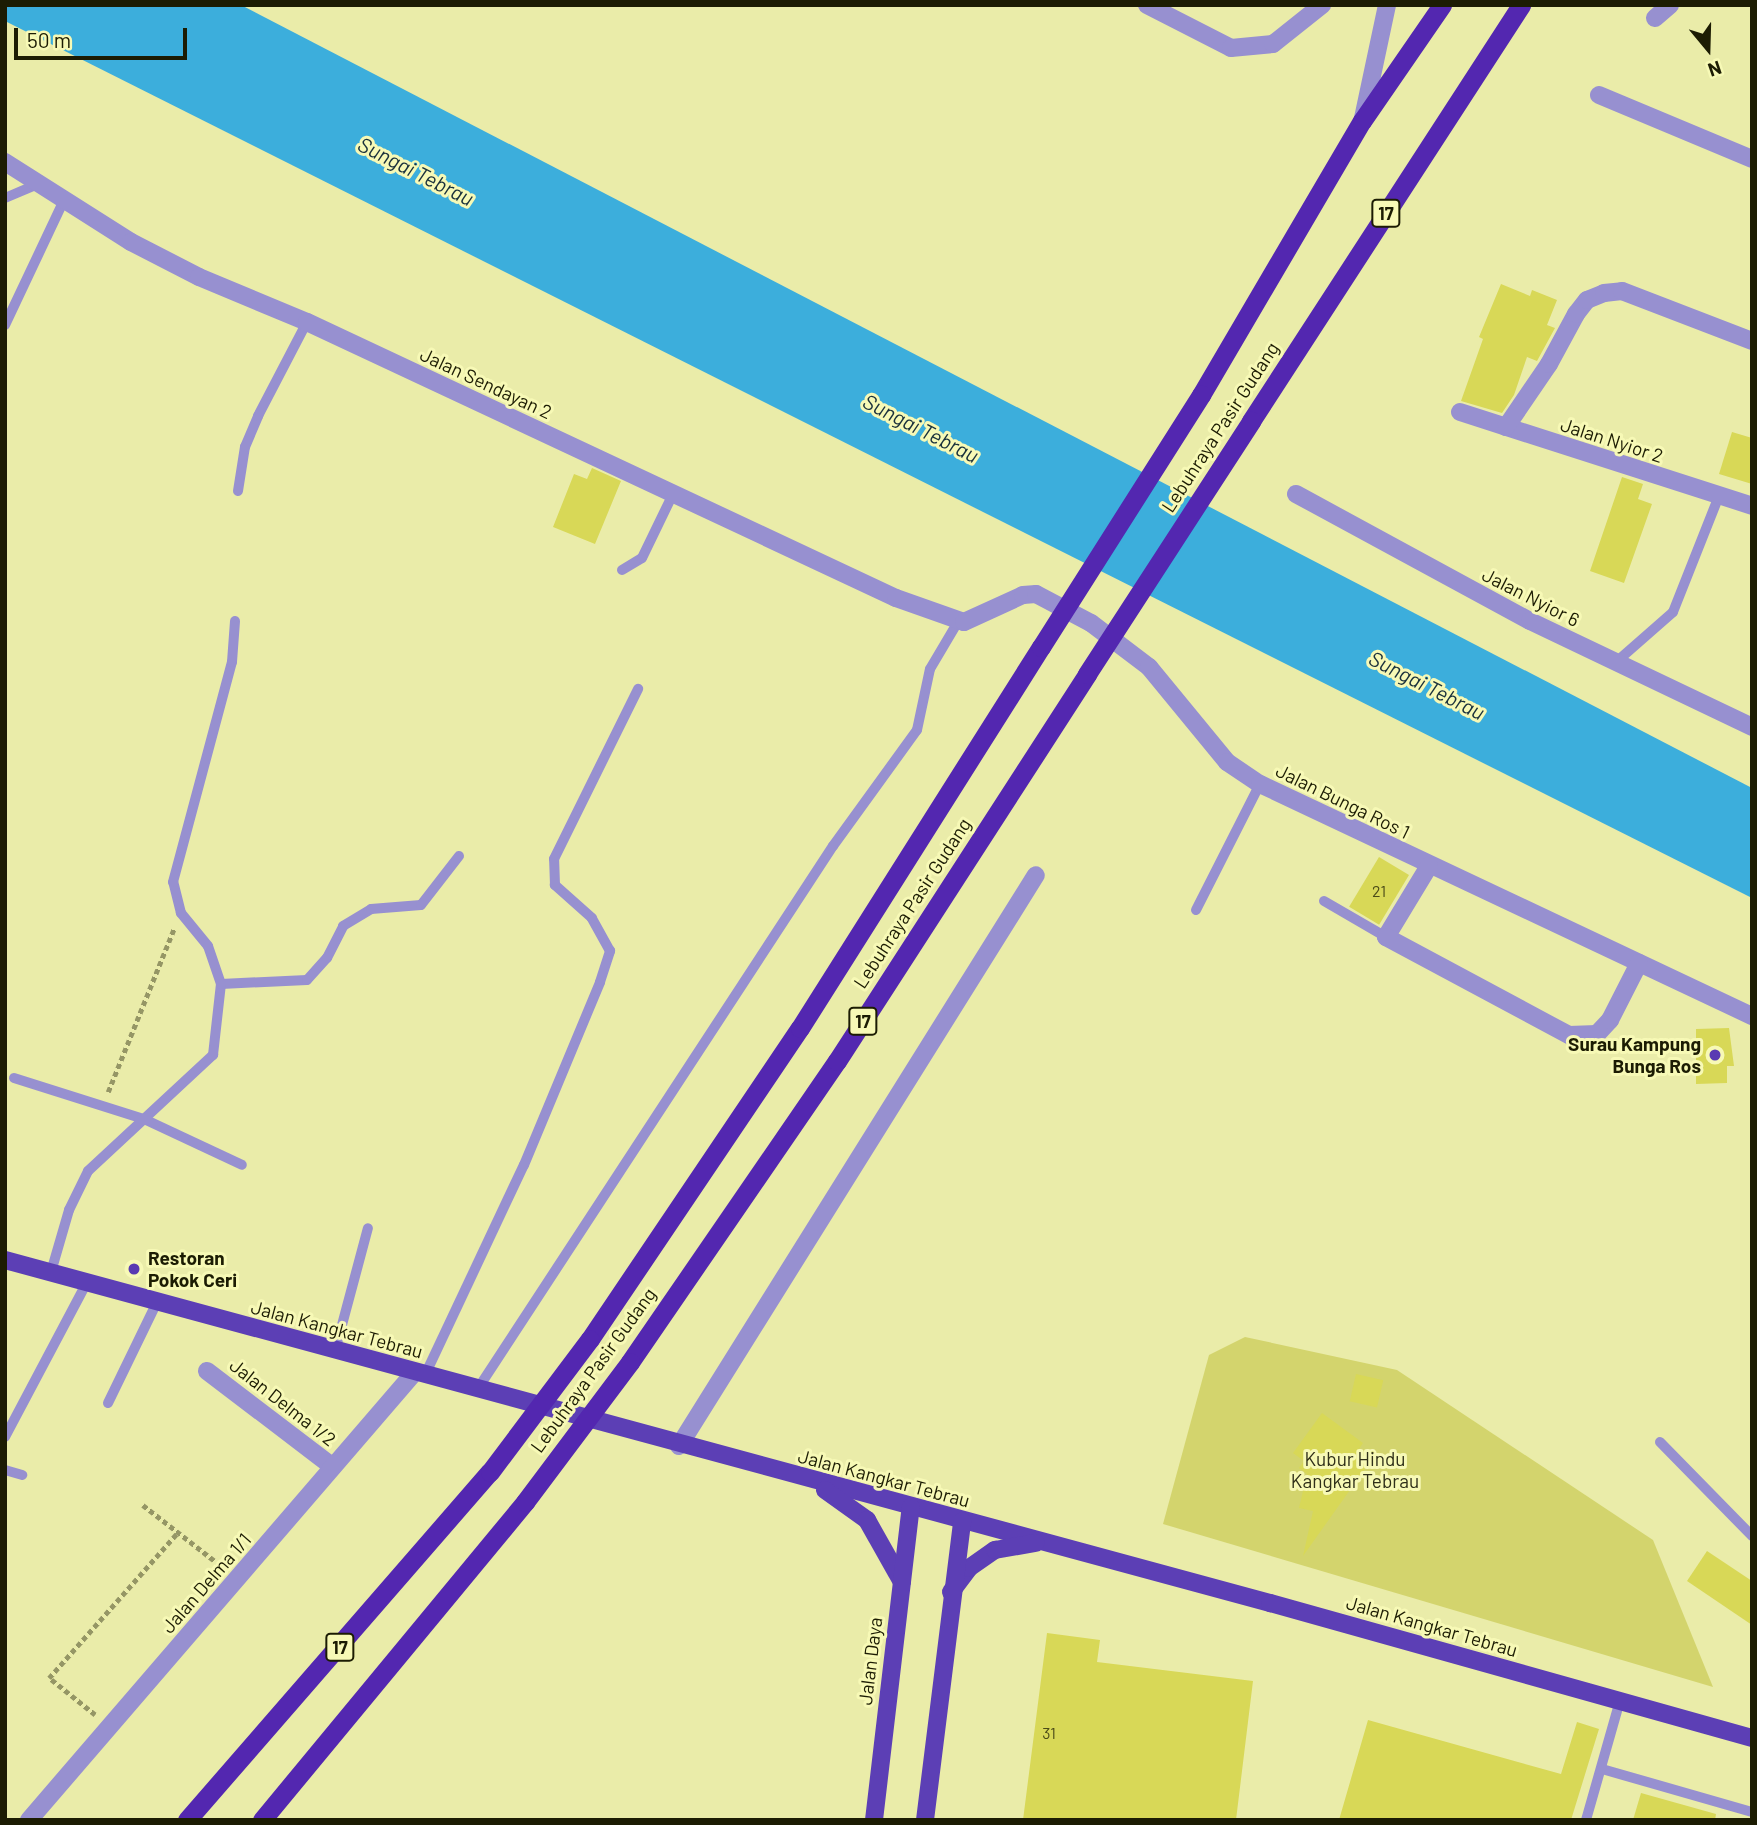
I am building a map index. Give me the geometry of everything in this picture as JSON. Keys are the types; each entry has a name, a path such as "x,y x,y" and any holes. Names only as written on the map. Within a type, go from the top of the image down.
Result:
{"highway":[{"name":"Lebuhraya Pasir Gudang","path":"187,1820 490,1472 590,1339 800,1028 1201,395 1362,121 1442,5"},
{"name":"Lebuhraya Pasir Gudang","path":"262,1820 525,1502 630,1362 837,1061 1521,5"}],"main road":[{"name":"Jalan Kangkar Tebrau","path":"5,1259 679,1446 1042,1542 1752,1738"},
{"path":"808,1480 867,1520 901,1582"},
{"name":"Jalan Daya","path":"874,1820 911,1507"},
{"path":"925,1820 950,1593 962,1521"},
{"path":"950,1593 969,1568 995,1550 1042,1542"}],"street":[{"path":"1154,7 1231,48 1273,44 1322,5"},
{"path":"1362,121 1387,5"},
{"path":"1655,18 1670,5"},
{"path":"1599,95 1752,159"},
{"name":"Jalan Sendayan 2","path":"5,162 64,200 176,265 307,322 896,598 959,620"},
{"path":"1506,427 1587,300 1622,291 1752,341"},
{"name":"Jalan Nyior 2","path":"1460,412 1752,506"},
{"name":"Jalan Nyior 6","path":"1296,494 1615,663 1752,727"},
{"name":"Jalan Bunga Ros 1","path":"959,620 1023,595 1036,594 1091,623 1149,667 1227,762 1260,784 1752,1016"},
{"path":"1429,866 1386,937 1569,1035 1597,1034 1604,1027 1639,963"},
{"path":"679,1446 1036,875"},
{"name":"Jalan Delma 1/2","path":"207,1371 333,1467"},
{"name":"Jalan Delma 1/1","path":"29,1820 333,1467 419,1374"}],"lane":[{"path":"5,198 40,183"},
{"path":"5,325 64,200"},
{"path":"238,491 245,447 258,416 307,322"},
{"path":"622,570 642,558 673,494"},
{"path":"1615,663 1673,612 1719,496"},
{"path":"477,1390 833,846 917,730 930,669 959,620"},
{"path":"51,1272 69,1210 88,1171 213,1055 221,984 208,946 181,913 173,882 232,662 235,621"},
{"path":"419,1374 524,1165 600,982 610,951 592,918 555,885 554,859 638,689"},
{"path":"1196,909 1260,784"},
{"path":"221,984 307,980 327,958 343,926 371,909 421,905 458,856"},
{"path":"1324,901 1386,937"},
{"path":"14,1079 144,1119 242,1165"},
{"path":"335,1351 368,1228"},
{"path":"5,1437 87,1282"},
{"path":"108,1403 157,1302"},
{"path":"1661,1442 1752,1536"},
{"path":"5,1470 22,1475"},
{"path":"1587,1820 1620,1701"},
{"path":"1602,1769 1752,1812"}],"path":[{"path":"102,1106 181,913"},
{"path":"143,1505 238,1580"},
{"path":"109,1727 49,1678 179,1531"}],"green space":[{"name":"Kubur Hindu Kangkar Tebrau","path":"1245,1337 1397,1370 1653,1540 1713,1687 1163,1524 1209,1355"}],"water":[{"name":"Sungai Tebrau","path":"5,5 241,5 1752,788 1752,898 5,21"}],"building":[{"path":"1501,284 1530,296 1532,290 1557,300 1547,325 1555,328 1537,361 1527,357 1514,395 1502,413 1461,401 1483,339 1479,337"},
{"path":"1732,432 1752,438 1752,484 1719,474"},
{"path":"592,468 621,481 595,544 553,527 574,474 587,479"},
{"path":"1622,477 1643,484 1638,499 1652,504 1624,583 1590,571"},
{"path":"1379,857 1409,875 1379,925 1349,907"},
{"name":"Surau Kampung Bunga Ros","path":"1729,1028 1734,1066 1727,1066 1727,1083 1696,1084 1696,1029"},
{"path":"1356,1374 1383,1380 1377,1408 1350,1401"},
{"path":"1322,1413 1363,1443 1359,1449 1372,1459 1303,1556 1313,1511 1299,1508 1307,1474 1299,1468 1304,1461 1293,1453"},
{"path":"1707,1551 1752,1581 1752,1625 1687,1581"},
{"path":"1047,1633 1100,1640 1097,1662 1253,1681 1236,1820 1023,1820"},
{"path":"1368,1720 1561,1774 1577,1722 1599,1729 1571,1820 1339,1820"},
{"path":"1641,1793 1716,1814 1715,1820 1633,1820"}],"place":[{"name":"Surau Kampung Bunga Ros","path":"1715,1055"},
{"name":"Restoran Pokok Ceri","path":"134,1269"}]}
